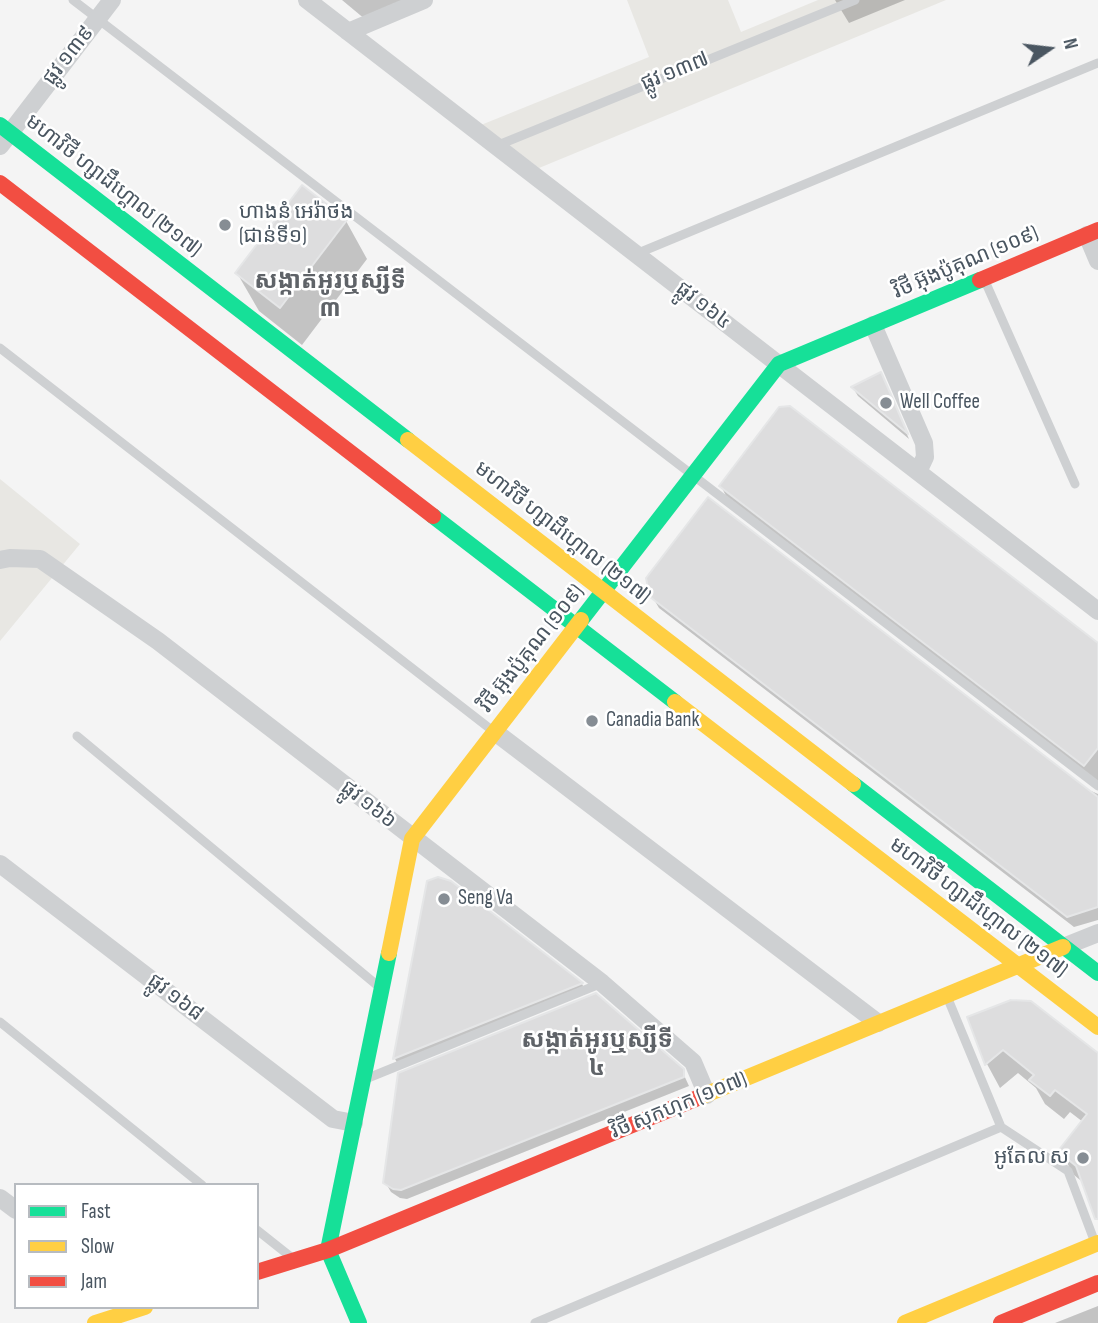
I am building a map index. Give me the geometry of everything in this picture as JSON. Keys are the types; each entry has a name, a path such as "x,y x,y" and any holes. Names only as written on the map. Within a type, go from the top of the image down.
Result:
{"main road":[{"name":"មហាវិថី ហ្សាដឹហ្គោល (២១៧)","path":"3,134 603,591 1098,973"},
{"name":"មហាវិថី ហ្សាដឹហ្គោល (២១៧)","path":"0,183 1098,1027"},
{"name":"វិថី អ៊ុងប៉ូគុណ (១០៩)","path":"328,1250 412,839 779,364 1093,232"},
{"name":"វិថី សុកហុក (១០៧)","path":"259,1271 328,1250 1063,947"},
{"path":"905,1323 1097,1246"},
{"path":"328,1250 359,1323"},
{"path":"1001,1323 1098,1283"},
{"path":"104,1316 136,1309"}],"street":[{"name":"ផ្លូវ ១៣៩","path":"3,134 112,0"},
{"name":"ផ្លូវ ១៦៤","path":"307,0 1098,611"},
{"path":"348,32 424,0"},
{"path":"1093,232 1098,261"},
{"path":"873,325 924,443 925,457 918,472"},
{"name":"ផ្លូវ ១៦៦","path":"0,560 40,559 158,641 602,983 693,1062 707,1095"},
{"path":"495,732 878,1023"},
{"name":"ផ្លូវ ១៦៨","path":"0,864 333,1119 354,1124"},
{"name":"វិថី សុកហុក (១០៧)","path":"1063,947 1098,933"}],"lane":[{"path":"74,0 1098,786"},
{"name":"ផ្លូវ ១៣៧","path":"496,146 855,0"},
{"path":"636,254 1098,63"},
{"path":"984,278 1075,484"},
{"path":"0,348 495,732"},
{"path":"77,736 382,989"},
{"path":"363,1080 602,983"},
{"path":"946,995 1001,1127 1068,1171 1097,1246"},
{"path":"0,1022 200,1183"},
{"path":"535,1323 1001,1127"},
{"path":"259,1232 295,1260"}],"shaded area":[{"path":"627,0 728,0 741,32 818,0 946,0 539,168 481,125 649,57"},
{"path":"0,479 80,544 0,641"}],"building":[{"path":"302,185 347,220 280,308 235,273"},
{"name":"Well Coffee","path":"881,372 908,434 851,387"},
{"path":"790,406 1098,643 1098,748 1084,766 719,486 779,407"},
{"path":"708,497 1098,797 1098,907 1067,917 650,597 646,578"},
{"path":"438,877 451,881 583,983 393,1059 427,881"},
{"path":"596,993 684,1069 684,1077 401,1190 383,1183 398,1073"},
{"path":"1011,1000 1031,1001 1098,1053 1098,1219 1095,1219 1076,1166 1058,1151 1087,1114 1055,1090 1050,1096 1029,1080 1034,1075 1003,1050 985,1065 967,1017"}],"traffic: fast":[{"path":"0,125 408,440"},
{"path":"581,620 779,364 980,280"},
{"path":"433,516 675,702"},
{"path":"853,784 1098,973"},
{"path":"359,1323 328,1250 389,953"}],"traffic: slow":[{"path":"408,440 853,784"},
{"path":"389,953 412,839 581,620"},
{"path":"675,702 1098,1027"},
{"path":"700,1097 1063,947"},
{"path":"905,1323 1098,1243"},
{"path":"95,1323 139,1309"}],"traffic: jam":[{"path":"0,183 433,516"},
{"path":"980,280 1098,230"},
{"path":"259,1271 328,1250 700,1097"},
{"path":"1001,1323 1098,1283"}],"place":[{"name":"ហាងនំ អេរ៉ាថង (ជាន់ទី១)","path":"225,225"},
{"name":"Well Coffee","path":"886,403"},
{"name":"Canadia Bank","path":"592,721"},
{"name":"Seng Va","path":"444,899"},
{"name":"អូតែល ស","path":"1083,1158"}],"district":[{"name":"សង្កាត់អូរឬស្សីទី ៣","path":"330,296"},
{"name":"សង្កាត់អូរឬស្សីទី ៤","path":"597,1055"}]}
